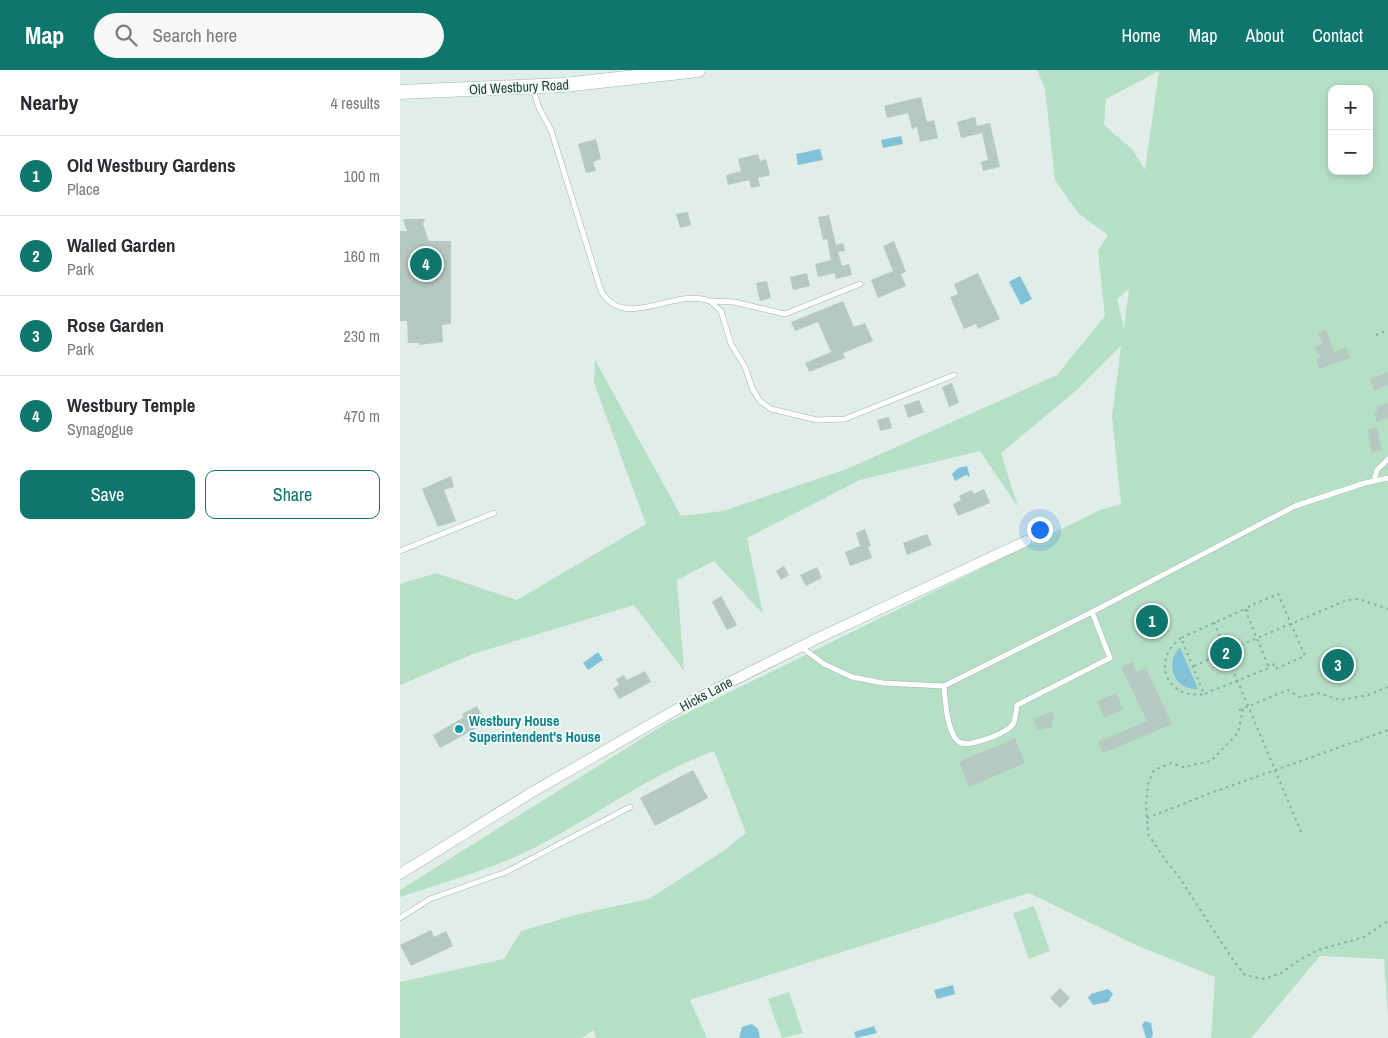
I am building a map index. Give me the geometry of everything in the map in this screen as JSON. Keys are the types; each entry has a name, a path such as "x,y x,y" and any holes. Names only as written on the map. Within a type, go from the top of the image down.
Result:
{"street":[{"name":"Old Westbury Road","path":"400,92 532,87 698,70"},
{"name":"Hicks Lane","path":"400,874 529,794 684,705 800,646 1026,541"}],"lane":[{"path":"532,87 538,108 551,130 601,291 606,299 620,309 630,310 680,299 734,302 785,314 860,284"},
{"path":"710,301 720,311 731,344 745,367 753,390 760,401 771,409 817,420 838,420 892,401 954,375"},
{"path":"1374,481 1377,470 1388,459"},
{"path":"800,646 824,664 852,677 884,683 944,686 1092,612 1295,506 1388,478"},
{"path":"400,551 494,514"},
{"path":"944,686 945,707 954,737 960,743 971,744 1007,730 1014,722 1017,705 1110,658 1092,612"},
{"path":"400,918 430,899 506,872 630,807"}],"path":[{"path":"1376,335 1388,330"},
{"path":"1278,594 1291,624 1305,656 1275,668 1273,664 1268,666 1269,668 1204,694 1184,693 1174,687 1167,677 1166,657 1174,643 1214,622 1245,609 1246,611 1250,610 1248,606 1278,594"},
{"path":"1227,656 1230,650 1347,600 1359,599 1388,609"},
{"path":"1246,611 1268,666"},
{"path":"1214,622 1224,648 1221,654"},
{"path":"1181,638 1204,694"},
{"path":"1224,648 1230,650"},
{"path":"1192,666 1221,654 1227,656 1250,706 1302,834"},
{"path":"1240,710 1288,690 1300,697 1319,693 1340,700 1368,695 1388,687"},
{"path":"1243,709 1238,733 1211,761 1183,767 1170,763 1154,770 1148,784 1148,834 1179,877 1233,960 1245,975 1264,979 1281,973 1318,950 1364,937 1388,921"},
{"path":"1147,818 1276,769 1388,730"}],"green space":[{"path":"1037,70 1388,70 1388,1016 1384,959 1320,956 1251,1038 1211,1038 1215,977 1136,945 1029,893 690,1000 707,1038 596,1038 594,1030 581,1038 400,1038 400,982 504,959 521,931 579,914 649,899 725,850 746,833 714,751 690,760 645,783 558,835 520,855 469,875 400,897 400,890 665,724 1100,510 1121,504 1112,416 1121,346 1078,389 1001,453 1018,507 980,451 860,480 747,538 763,614 714,561 677,580 684,671 634,605 473,654 400,685 400,584 436,573 517,600 646,524 594,383 595,360 681,516 723,511 847,469 1057,375 1105,316 1098,251 1108,235 1078,213 1055,180 1045,89","holes":["1159,71 1145,170 1132,149 1104,125 1106,99","1129,289 1124,328 1117,299"]},
{"path":"1034,906 1050,951 1029,959 1013,913"},
{"path":"789,992 803,1033 782,1038 768,999"}],"water":[{"path":"901,136 903,144 883,148 881,140"},
{"path":"820,149 823,160 798,165 796,154"},
{"path":"1020,276 1032,299 1021,305 1009,282"},
{"path":"967,466 970,477 966,475 955,481 952,474 958,468"},
{"path":"1180,647 1198,689 1183,685 1174,675 1173,661"},
{"path":"598,652 603,660 588,670 583,663"},
{"path":"953,985 955,994 937,999 934,990"},
{"path":"1108,989 1113,994 1108,1002 1093,1005 1088,998 1091,994"},
{"path":"1145,1021 1151,1023 1153,1034 1151,1038 1146,1038 1142,1025"},
{"path":"752,1024 758,1029 760,1038 739,1038 742,1027"},
{"path":"874,1026 877,1033 856,1038 854,1032"}],"building":[{"path":"921,97 927,122 934,120 938,138 920,142 917,127 912,129 908,113 887,118 884,106"},
{"path":"975,117 977,126 990,123 1000,167 983,171 981,162 988,160 982,133 961,138 957,122"},
{"path":"596,139 601,159 593,162 596,171 586,173 578,144"},
{"path":"758,154 760,161 766,159 770,175 758,178 760,186 751,188 749,180 728,185 726,175 741,171 738,159"},
{"path":"688,212 691,225 680,228 676,214"},
{"path":"829,215 836,245 843,243 845,251 838,252 842,266 849,264 852,275 836,279 835,273 818,277 815,264 831,260 827,239 823,240 818,217"},
{"path":"403,219 425,219 423,224 429,241 451,241 451,324 442,325 443,342 419,345 419,343 408,343 407,321 400,321 400,231 407,231"},
{"path":"894,241 906,272 901,274 906,286 878,298 871,280 893,271 883,246"},
{"path":"807,273 810,286 793,290 790,277"},
{"path":"978,273 1000,319 978,329 976,324 964,329 950,297 958,294 954,284"},
{"path":"767,281 771,298 760,301 756,283"},
{"path":"843,301 854,327 865,323 873,341 843,353 845,358 809,372 805,363 831,352 818,322 795,331 791,322"},
{"path":"1326,330 1334,352 1346,347 1350,358 1319,369 1316,360 1320,358 1315,347 1323,344 1318,333"},
{"path":"1388,372 1388,385 1374,391 1370,379"},
{"path":"952,383 959,403 949,407 942,387"},
{"path":"919,400 924,412 908,418 904,405"},
{"path":"1388,403 1388,418 1377,422 1374,413 1378,412 1376,407"},
{"path":"889,417 892,428 880,431 877,420"},
{"path":"1377,427 1382,450 1372,453 1367,430"},
{"path":"451,476 454,487 444,490 456,521 438,527 422,489"},
{"path":"984,489 990,503 958,516 953,504 961,500 959,496 972,490 974,494"},
{"path":"865,529 871,546 868,547 872,558 850,566 845,552 860,546 856,533"},
{"path":"927,534 932,545 907,555 903,543"},
{"path":"784,566 789,575 781,580 776,571"},
{"path":"817,567 822,578 806,586 800,575"},
{"path":"721,596 737,625 727,630 712,602"},
{"path":"1132,662 1137,672 1146,668 1172,724 1103,753 1098,742 1147,721 1121,667"},
{"path":"645,671 651,682 619,699 613,688 619,685 616,679 624,675 627,680"},
{"path":"1116,693 1123,709 1105,718 1097,702"},
{"name":"Westbury House Superintendent's House","path":"477,706 486,723 440,748 433,735 464,717 462,714"},
{"path":"1052,711 1055,719 1051,721 1053,727 1038,730 1033,719"},
{"path":"1015,738 1025,763 969,787 959,762"},
{"path":"693,770 708,798 655,826 640,798"},
{"path":"431,930 434,937 446,931 453,946 411,966 400,945"},
{"path":"1060,988 1070,998 1060,1008 1050,998"}],"place":[{"name":"Westbury Temple","path":"426,264"},
{"name":"Old Westbury Gardens","path":"1152,621"},
{"name":"Walled Garden","path":"1226,653"},
{"name":"Rose Garden","path":"1338,665"},
{"name":"Westbury House Superintendent's House","path":"459,729"}]}
